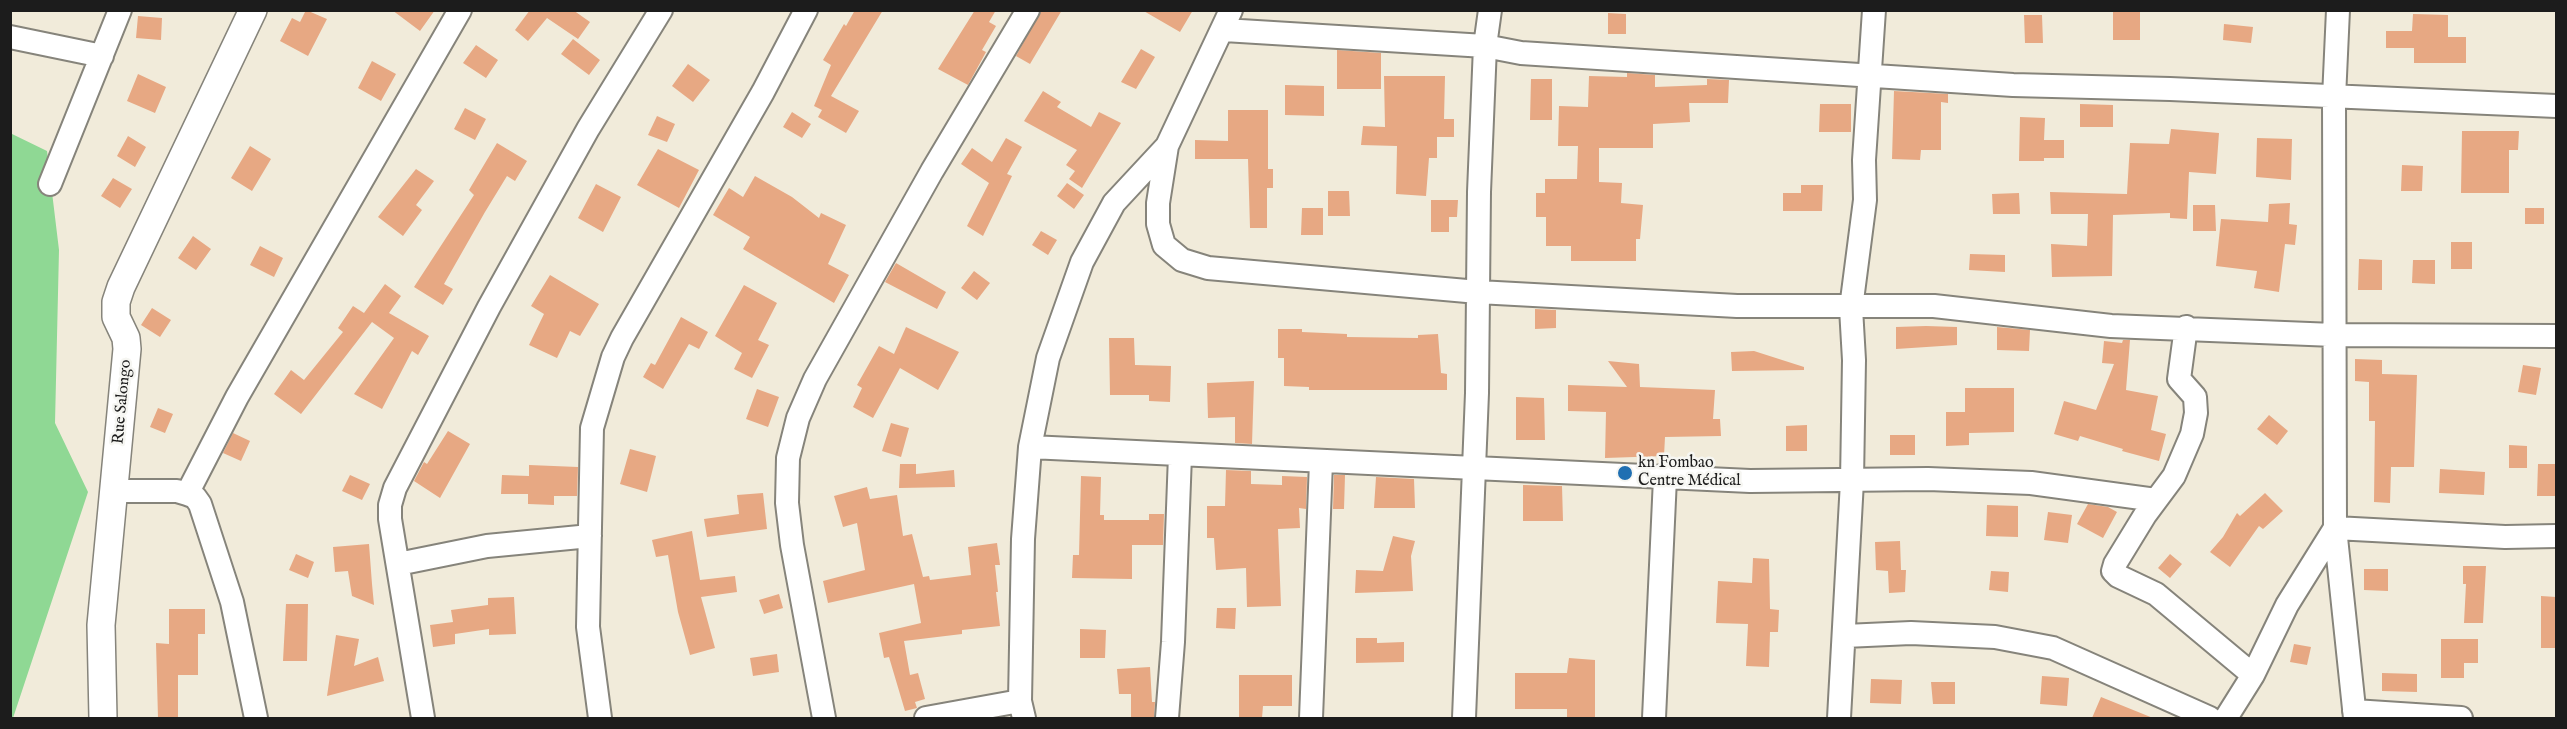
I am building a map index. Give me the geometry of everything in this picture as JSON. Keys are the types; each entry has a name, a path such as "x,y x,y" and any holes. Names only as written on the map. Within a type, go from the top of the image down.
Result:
{"street":[{"path":"50,184 120,10"},
{"name":"Rue Salongo","path":"103,718 101,625 127,349 126,338 116,317 116,302 121,286 253,10"},
{"path":"187,494 237,397 460,10"},
{"path":"423,718 390,519 390,505 395,488 489,307 588,129 661,10"},
{"path":"600,718 588,627 592,428 622,338 764,92 806,10"},
{"path":"824,718 792,545 787,503 788,458 798,418 815,379 926,182 1028,10"},
{"path":"1464,718 1474,469 1479,192 1485,46 1490,10"},
{"path":"1839,718 1852,481 1854,360 1851,308 1865,200 1864,160 1874,10"},
{"path":"2338,10 2334,98 2335,528 2355,715 2461,718"},
{"path":"2556,106 2169,89 2013,85 1870,77 1600,56 1521,53 1485,46 1228,20 1167,146 1158,203 1158,224 1164,245 1182,260 1208,268 1478,292 1737,306 1851,308 1934,306 2111,326 2186,327 2334,335 2556,336"},
{"path":"10,37 102,56"},
{"path":"926,718 1022,710 1023,539 1030,447 1048,358 1082,262 1113,203 1167,146"},
{"path":"2186,327 2180,379 2195,397 2196,413 2192,434 2174,476 2115,564 2113,571 2118,576 2156,594 2253,675"},
{"path":"1030,447 1665,478 1852,481 1928,479 2031,483 2157,500"},
{"path":"1167,718 1173,642 1180,455"},
{"path":"1311,718 1321,462"},
{"path":"1654,718 1665,478"},
{"path":"115,491 177,491 195,497 200,504 232,602 256,718"},
{"path":"2335,528 2505,537 2556,536"},
{"path":"2226,718 2253,675 2287,604 2335,528"},
{"path":"398,564 487,546 591,536"},
{"path":"1845,636 1911,633 1995,637 2053,648 2210,718"}],"green space":[{"path":"10,133 47,151 59,250 55,423 88,492 13,718 10,718"}],"building":[{"path":"306,10 327,19 308,56 280,41 292,18 300,22"},
{"path":"392,10 435,10 420,31"},
{"path":"530,10 573,10 590,22 578,39 547,18 528,41 515,30"},
{"path":"855,10 883,10 831,96 859,111 846,133 818,117 822,110 814,106 831,65 823,60"},
{"path":"975,10 996,10 989,22 996,26 982,50 986,52 968,85 938,69"},
{"path":"1041,10 1062,10 1030,64 1016,56"},
{"path":"1142,10 1193,10 1180,32"},
{"path":"2113,10 2140,10 2140,40 2113,40"},
{"path":"1608,13 1626,14 1626,34 1608,34"},
{"path":"2413,14 2448,15 2448,37 2466,37 2466,63 2414,63 2414,48 2386,48 2386,31 2412,31"},
{"path":"2024,15 2042,15 2043,43 2025,43"},
{"path":"138,16 162,18 161,40 136,38"},
{"path":"2224,24 2253,27 2251,43 2223,40"},
{"path":"573,39 600,60 589,75 561,54"},
{"path":"476,45 498,60 486,78 463,63"},
{"path":"1141,49 1155,57 1136,89 1121,82"},
{"path":"1337,50 1381,53 1381,89 1337,89"},
{"path":"372,61 396,74 381,101 358,88"},
{"path":"688,64 710,80 693,102 672,86"},
{"path":"1627,73 1655,75 1655,87 1707,85 1707,79 1729,80 1728,103 1689,103 1690,122 1653,124 1653,148 1599,148 1599,182 1622,183 1621,203 1643,205 1640,239 1636,239 1636,261 1571,261 1571,246 1546,246 1546,217 1536,217 1536,193 1545,193 1545,179 1577,179 1578,146 1558,146 1559,106 1588,107 1589,76 1627,77"},
{"path":"138,74 166,87 155,113 127,101"},
{"path":"1384,76 1445,76 1444,119 1454,119 1454,137 1437,137 1437,158 1429,158 1426,196 1396,194 1397,146 1361,145 1363,126 1385,127"},
{"path":"1531,79 1552,79 1552,120 1530,120"},
{"path":"1285,85 1324,86 1324,116 1285,115"},
{"path":"1043,91 1061,102 1057,107 1091,127 1099,112 1121,123 1082,188 1069,179 1075,171 1066,165 1077,150 1024,121"},
{"path":"1894,91 1948,94 1948,103 1941,102 1941,150 1921,150 1920,160 1892,159"},
{"path":"1820,104 1851,104 1851,132 1819,132"},
{"path":"2080,104 2113,105 2113,127 2080,127"},
{"path":"465,108 486,119 475,140 454,129"},
{"path":"1228,110 1268,110 1268,169 1273,169 1273,188 1267,188 1267,228 1250,228 1248,159 1195,159 1195,140 1228,141"},
{"path":"792,112 811,124 802,138 783,127"},
{"path":"657,116 675,124 667,142 648,135"},
{"path":"2020,117 2045,118 2044,140 2064,140 2064,158 2019,161"},
{"path":"2171,129 2219,133 2216,174 2189,172 2187,219 2170,218 2170,213 2113,215 2112,276 2052,277 2051,244 2087,246 2088,214 2051,214 2050,192 2127,194 2130,143 2169,144"},
{"path":"2462,131 2519,131 2518,150 2509,150 2509,193 2461,193"},
{"path":"128,136 146,147 135,167 117,156"},
{"path":"1006,138 1022,147 1007,174 1012,176 983,236 967,226 989,183 961,164 972,148 992,162"},
{"path":"2257,138 2292,139 2291,180 2256,177"},
{"path":"497,143 527,161 515,181 507,176 485,212 444,284 453,289 443,305 414,287 474,195 469,190"},
{"path":"250,146 271,159 252,191 231,178"},
{"path":"658,149 699,170 679,208 637,185"},
{"path":"2402,165 2423,166 2422,191 2401,191"},
{"path":"416,169 434,181 416,205 422,210 403,236 378,217"},
{"path":"755,176 792,197 819,218 821,213 846,225 828,264 849,275 834,303 743,249 750,237 713,215 729,188 743,197"},
{"path":"113,178 132,189 120,208 101,196"},
{"path":"1067,183 1084,195 1074,209 1057,196"},
{"path":"596,184 621,197 603,232 578,218"},
{"path":"1801,185 1823,185 1822,211 1783,211 1783,193 1801,193"},
{"path":"1328,191 1349,191 1350,216 1328,216"},
{"path":"2019,193 2020,214 1993,214 1992,194"},
{"path":"1431,200 1458,200 1457,217 1449,217 1449,232 1431,232"},
{"path":"2290,203 2289,224 2297,225 2295,245 2285,244 2279,292 2254,288 2257,271 2216,266 2221,219 2268,222 2269,204"},
{"path":"2193,205 2215,205 2216,231 2193,231"},
{"path":"1302,208 1323,208 1323,235 1301,235"},
{"path":"2525,208 2544,208 2544,224 2525,224"},
{"path":"1041,231 1057,240 1048,255 1032,245"},
{"path":"193,236 211,249 196,270 178,258"},
{"path":"2451,242 2472,242 2472,269 2451,269"},
{"path":"260,246 283,258 274,277 250,265"},
{"path":"1970,254 2005,255 2005,272 1969,270"},
{"path":"2359,259 2382,260 2382,290 2358,290"},
{"path":"2413,260 2435,260 2435,284 2412,283"},
{"path":"896,263 946,292 937,309 885,282"},
{"path":"974,271 990,283 977,300 961,288"},
{"path":"550,275 599,304 580,336 570,331 557,358 529,345 544,314 531,306"},
{"path":"385,284 401,296 389,313 429,336 418,355 412,351 382,409 354,394 394,338 372,322 301,414 274,394 291,370 304,380 343,332 338,328 353,306 364,313"},
{"path":"744,285 777,303 758,340 769,345 752,378 734,369 742,353 715,336"},
{"path":"152,308 171,320 160,337 141,325"},
{"path":"1535,309 1556,310 1556,328 1535,329"},
{"path":"681,317 708,332 699,349 689,344 663,389 643,377 651,363 655,365"},
{"path":"906,327 959,352 938,390 900,368 873,418 853,407 862,388 857,385 879,346 894,354"},
{"path":"1896,327 1957,327 1957,345 1896,349"},
{"path":"1997,327 2030,330 2029,351 1997,350"},
{"path":"1278,329 1347,334 1347,337 1418,338 1418,335 1438,334 1441,373 1447,374 1447,390 1309,390 1309,387 1284,386 1284,358 1278,358"},
{"path":"1109,338 1134,338 1135,365 1171,366 1170,402 1149,401 1149,395 1110,395"},
{"path":"2123,340 2130,340 2126,390 2158,396 2151,430 2166,434 2159,461 2080,436 2078,441 2054,434 2064,401 2096,410 2114,364 2102,363 2104,341 2122,343"},
{"path":"1754,351 1804,367 1804,370 1732,371 1731,352"},
{"path":"2355,359 2382,360 2382,374 2417,375 2414,467 2391,467 2390,503 2374,502 2375,421 2369,421 2369,382 2355,381"},
{"path":"1608,361 1639,364 1640,387 1715,390 1713,419 1720,419 1721,436 1665,437 1664,456 1605,458 1606,412 1568,411 1568,385 1627,387"},
{"path":"2523,365 2541,368 2536,395 2518,392"},
{"path":"1254,381 1252,444 1235,443 1235,417 1208,418 1207,383"},
{"path":"1965,388 2014,388 2014,432 1969,433 1969,445 1946,446 1946,412 1965,412"},
{"path":"757,389 779,397 768,427 746,419"},
{"path":"1516,397 1544,398 1545,440 1516,440"},
{"path":"158,408 173,414 165,433 150,427"},
{"path":"2269,415 2288,431 2277,445 2257,429"},
{"path":"891,423 909,428 901,457 882,451"},
{"path":"1807,425 1807,451 1786,451 1786,426"},
{"path":"448,431 470,444 440,498 414,481 424,462 427,464"},
{"path":"233,433 250,441 241,461 223,453"},
{"path":"1890,435 1915,435 1915,455 1890,455"},
{"path":"2509,445 2527,446 2527,468 2509,468"},
{"path":"630,449 656,456 647,492 620,484"},
{"path":"900,464 916,464 916,474 954,470 955,487 899,488"},
{"path":"2538,464 2556,464 2556,496 2537,496"},
{"path":"529,465 578,467 577,496 554,496 554,505 528,504 528,494 501,494 502,475 529,476"},
{"path":"2440,469 2485,472 2484,495 2439,493"},
{"path":"1226,470 1251,471 1251,484 1282,485 1282,476 1307,477 1306,509 1299,508 1300,528 1278,529 1281,606 1247,607 1246,568 1216,570 1214,538 1207,538 1207,506 1225,506"},
{"path":"350,475 370,484 362,500 342,491"},
{"path":"1334,475 1345,475 1344,509 1333,509"},
{"path":"1081,476 1101,477 1100,515 1104,515 1104,520 1149,520 1149,514 1164,514 1163,545 1132,545 1132,579 1072,578 1073,555 1079,555"},
{"path":"1376,477 1414,479 1415,508 1374,508"},
{"path":"1523,485 1562,486 1563,521 1523,521"},
{"path":"867,487 870,499 897,495 903,536 912,534 923,577 929,576 930,580 971,575 968,547 997,543 1000,565 995,565 1000,626 962,630 962,634 904,641 910,675 918,673 925,699 915,702 917,708 905,711 889,657 884,658 879,633 921,623 914,584 828,603 823,581 865,570 857,523 843,527 834,496"},
{"path":"763,493 767,529 707,537 704,519 739,514 737,495"},
{"path":"2265,493 2283,511 2263,529 2259,526 2230,567 2210,552 2223,537 2237,513 2240,516"},
{"path":"2088,504 2108,507 2117,512 2103,538 2077,524"},
{"path":"1987,505 2018,506 2018,537 1986,536"},
{"path":"2048,512 2072,515 2068,543 2044,540"},
{"path":"692,531 700,580 735,576 737,592 701,597 715,648 690,655 678,612 668,555 656,557 652,540"},
{"path":"1393,536 1415,541 1411,556 1413,591 1355,593 1356,570 1383,571"},
{"path":"1900,541 1901,570 1906,570 1905,592 1889,593 1888,571 1876,570 1875,542"},
{"path":"369,544 374,605 352,596 348,571 335,572 333,547"},
{"path":"296,554 314,562 308,578 289,570"},
{"path":"2170,554 2182,564 2170,578 2158,568"},
{"path":"1753,558 1769,559 1770,609 1779,610 1778,632 1770,632 1769,667 1746,666 1748,624 1716,623 1718,581 1752,583"},
{"path":"2463,566 2486,566 2483,623 2464,623 2466,584 2463,584"},
{"path":"2364,569 2388,569 2388,591 2364,590"},
{"path":"1991,571 2009,572 2008,592 1989,590"},
{"path":"779,594 783,608 764,614 759,600"},
{"path":"2541,596 2556,597 2556,648 2541,648"},
{"path":"514,597 516,634 489,635 489,629 455,634 455,644 433,647 430,625 453,622 451,610 488,605 488,598"},
{"path":"286,604 308,604 307,661 283,661"},
{"path":"1217,608 1236,608 1235,629 1216,628"},
{"path":"169,609 205,609 205,634 198,634 198,675 178,675 178,718 158,718 156,643 169,644"},
{"path":"1080,629 1106,630 1105,658 1080,658"},
{"path":"336,635 359,639 354,666 378,657 384,681 327,696"},
{"path":"1356,638 1377,638 1377,643 1404,642 1404,662 1356,663"},
{"path":"2441,639 2478,639 2478,663 2464,663 2464,678 2441,678"},
{"path":"2294,644 2311,647 2307,665 2290,662"},
{"path":"777,654 779,672 753,676 750,658"},
{"path":"1569,658 1595,660 1595,718 1567,718 1567,709 1515,709 1515,673 1567,673"},
{"path":"1150,667 1152,702 1155,702 1154,718 1131,718 1131,694 1119,694 1117,669"},
{"path":"2382,673 2417,674 2417,692 2382,691"},
{"path":"1239,675 1292,675 1292,706 1263,706 1262,718 1239,718"},
{"path":"2042,676 2069,678 2067,706 2040,704"},
{"path":"1871,679 1902,680 1901,704 1870,703"},
{"path":"1931,682 1955,682 1955,704 1933,704"},
{"path":"2101,697 2153,718 2092,718"}],"place":[{"name":"kn Fombao Centre Médical","path":"1625,473"}]}
